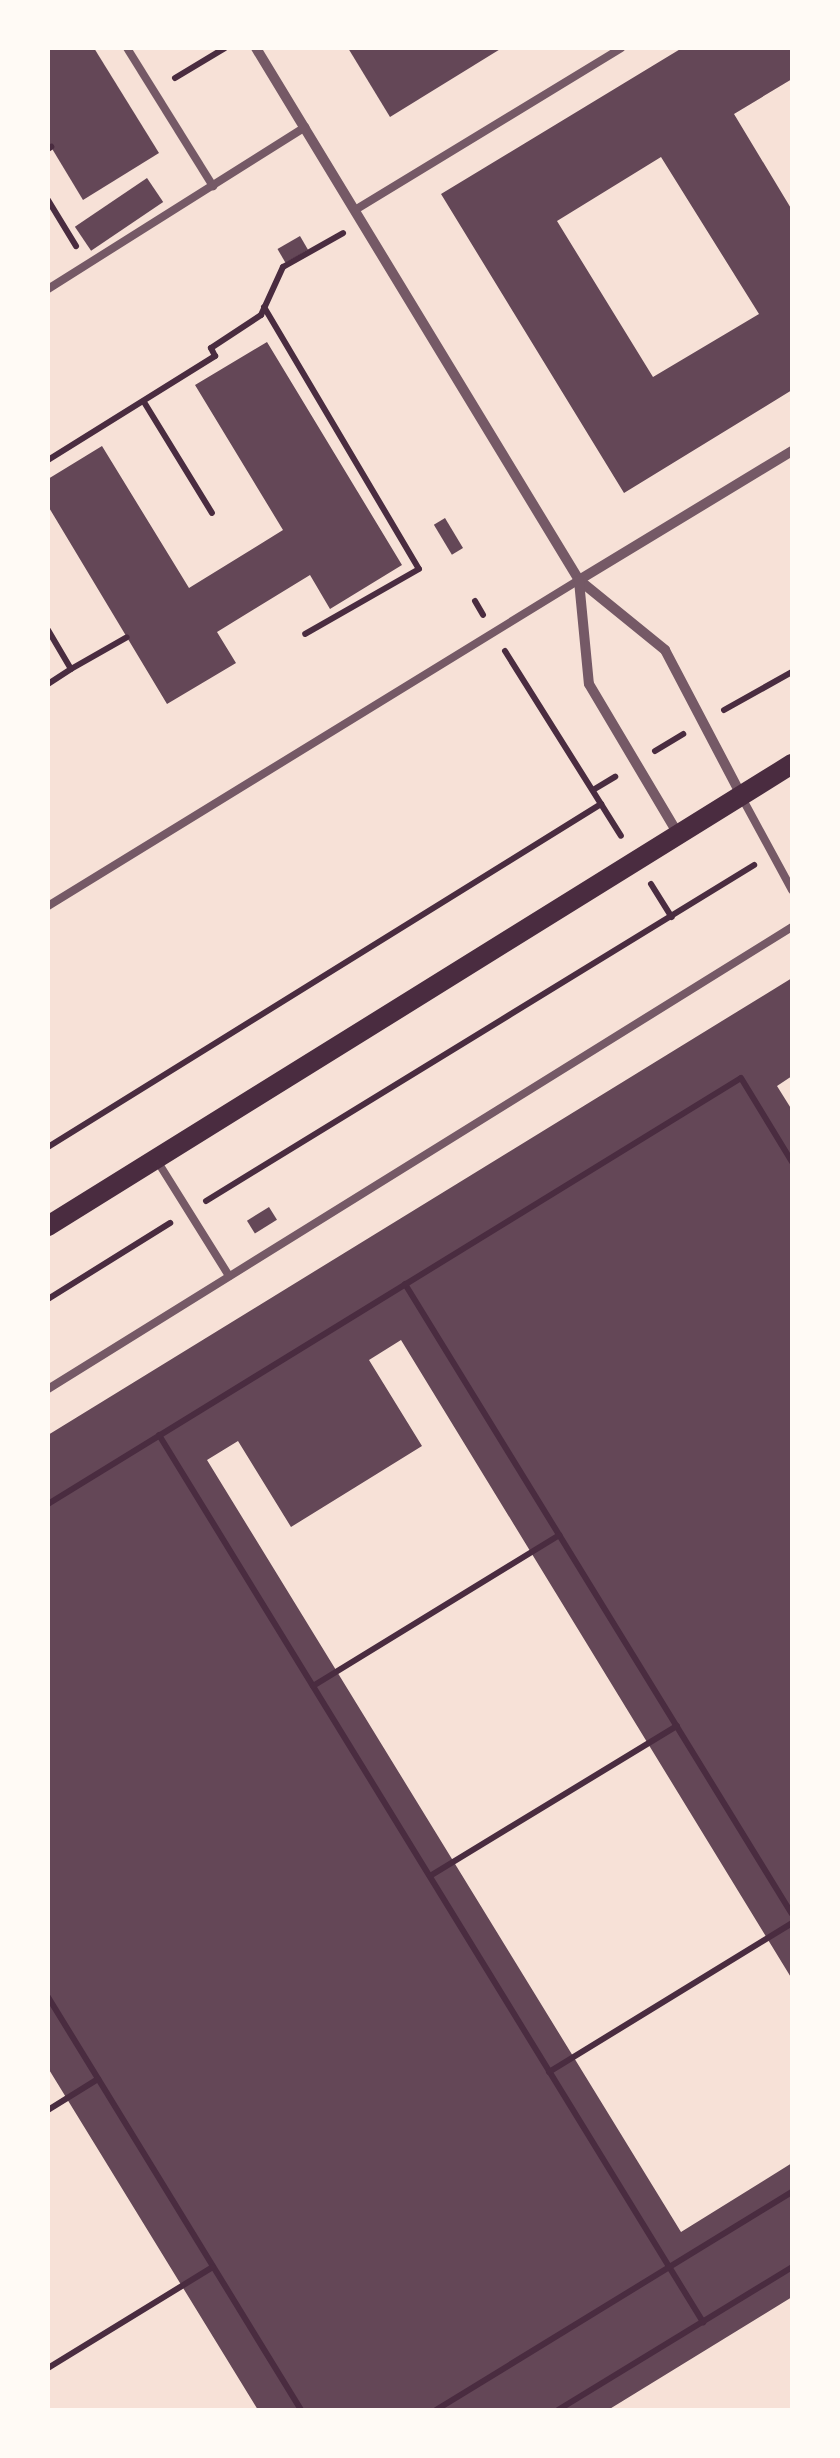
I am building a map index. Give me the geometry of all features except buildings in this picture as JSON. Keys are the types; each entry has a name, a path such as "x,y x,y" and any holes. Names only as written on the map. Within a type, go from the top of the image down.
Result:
{"main road":[{"path":"48,1226 792,764"}],"street":[{"path":"256,48 579,580 665,650 741,796"},
{"path":"579,580 792,450"},
{"path":"579,580 589,684 679,834"}],"lane":[{"path":"126,48 214,186"},
{"path":"354,210 621,48"},
{"path":"48,289 305,127"},
{"path":"48,906 579,580"},
{"path":"741,796 792,890"},
{"path":"48,1389 792,928"},
{"path":"156,1159 229,1276"}],"path":[{"path":"48,200 88,265"},
{"path":"48,460 216,356 210,348 264,307 282,267 362,222"},
{"path":"264,307 419,569 305,634"},
{"path":"144,402 212,513"},
{"path":"48,1147 601,804 475,601"},
{"path":"48,630 71,669"},
{"path":"48,684 128,638"},
{"path":"638,762 792,672"},
{"path":"48,1300 772,854"},
{"path":"48,1504 741,1078 792,1162"},
{"path":"406,1284 792,1914"},
{"path":"159,1435 703,2322"},
{"path":"313,1686 559,1534"},
{"path":"430,1877 677,1726"},
{"path":"550,2072 792,1923"},
{"path":"48,1997 301,2410"},
{"path":"48,2110 98,2080"},
{"path":"436,2410 792,2192"},
{"path":"48,2368 213,2267"},
{"path":"558,2410 792,2267"}]}
